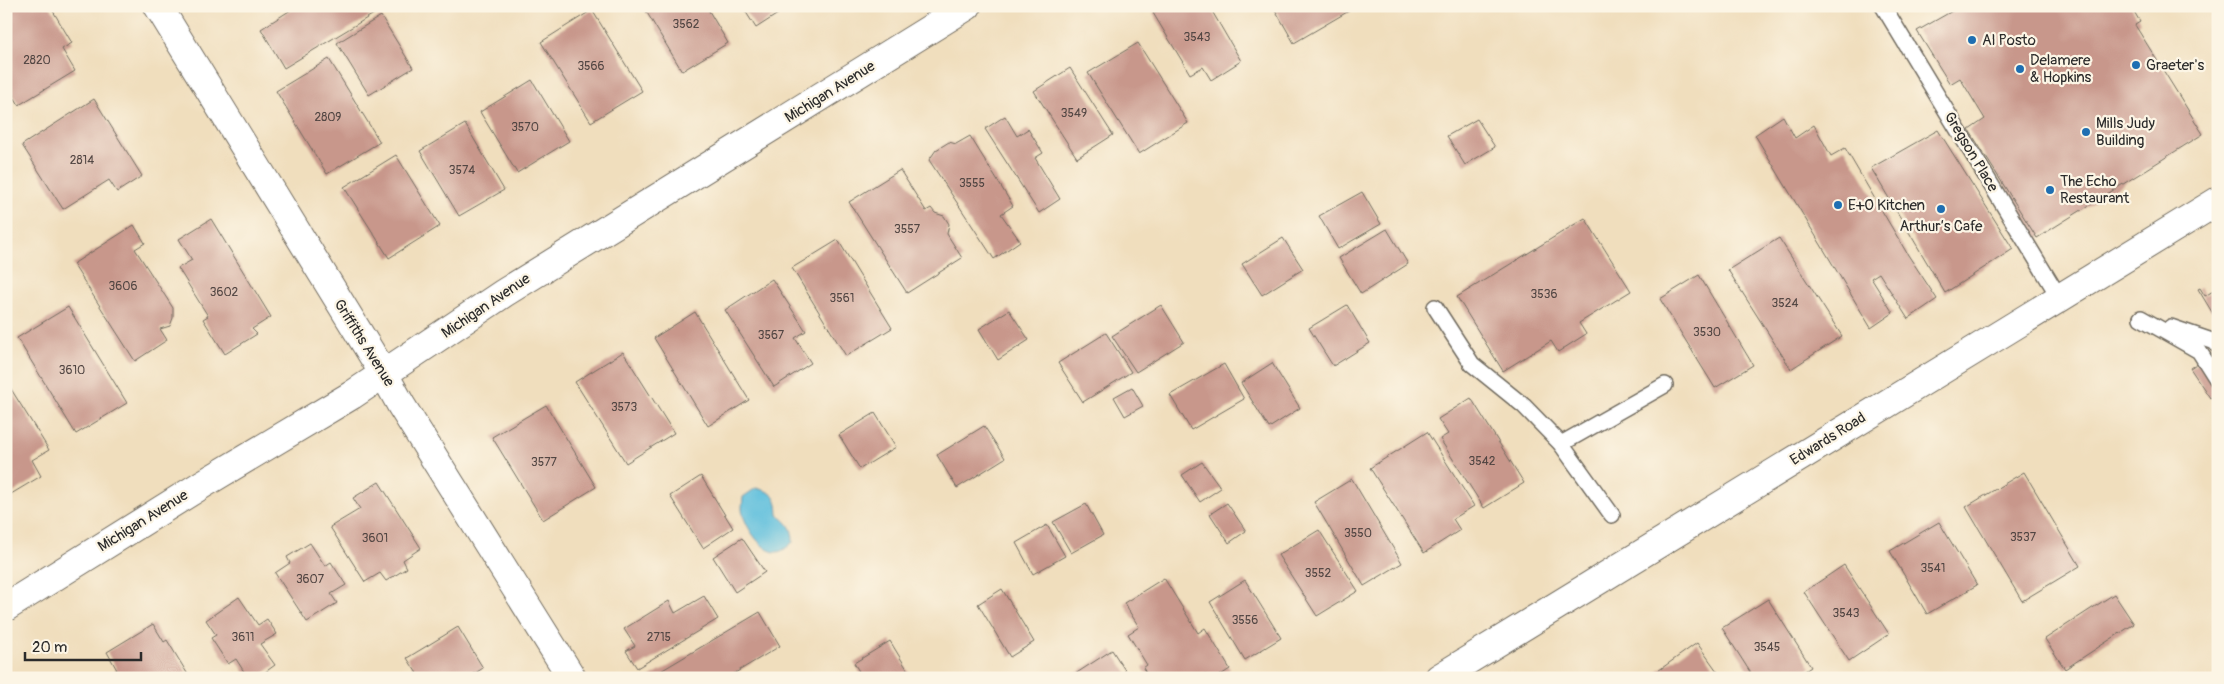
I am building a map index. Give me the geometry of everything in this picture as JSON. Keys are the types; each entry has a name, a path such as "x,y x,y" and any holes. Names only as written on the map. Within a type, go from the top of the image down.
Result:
{"street":[{"name":"Griffiths Avenue","path":"158,6 384,374 400,404 572,678"},
{"name":"Michigan Avenue","path":"6,607 384,374 504,294 967,6"},
{"name":"Edwards Road","path":"1439,678 2218,200"}],"lane":[{"name":"Gregson Place","path":"1883,6 2059,297"},
{"path":"1435,307 1472,364 1524,406 1561,444 1612,515"},
{"path":"2218,346 2215,342 2141,318 2199,351 2218,381"},
{"path":"1561,444 1665,385"}],"water":[{"path":"756,488 774,496 778,515 788,524 791,530 793,542 781,551 770,551 764,547 753,535 745,521 742,508 743,497"}],"building":[{"path":"6,6 50,6 72,43 62,49 75,71 19,105 6,83"},
{"path":"297,6 381,6 382,9 284,68 261,29"},
{"path":"643,6 706,6 728,43 682,71"},
{"path":"742,6 790,6 756,28"},
{"path":"1165,6 1209,6 1241,61 1211,80 1203,67 1190,74 1153,13"},
{"path":"1273,6 1354,6 1354,8 1294,43"},
{"name":"Mills Judy Building","path":"1961,6 2131,6 2140,22 2135,25 2203,134 2037,238 1969,130 1985,119 1960,78 1950,84 1917,31"},
{"path":"592,10 642,91 591,122 541,42"},
{"path":"381,16 413,68 369,95 337,43"},
{"path":"1138,43 1188,123 1139,154 1088,73"},
{"path":"329,59 380,142 327,174 276,91"},
{"path":"1070,68 1113,135 1077,158 1034,91"},
{"path":"532,80 569,141 517,173 480,112"},
{"path":"94,99 142,176 117,192 109,180 63,209 22,145"},
{"path":"1005,116 1017,136 1028,129 1043,153 1035,158 1060,199 1039,213 985,129"},
{"name":"E+O Kitchen","path":"1783,116 1795,138 1814,125 1831,156 1845,148 1908,255 1937,299 1908,319 1879,273 1871,278 1893,313 1871,328 1755,135"},
{"path":"1477,119 1495,147 1465,165 1447,136"},
{"path":"465,124 504,190 459,216 420,151"},
{"name":"Arthur’s Cafe","path":"1938,130 2013,249 1945,293 1871,168"},
{"path":"970,136 1013,206 1001,214 1020,241 994,259 929,160 936,150 949,142 956,144"},
{"path":"396,155 440,226 389,258 344,187"},
{"path":"900,170 926,211 931,208 935,213 944,216 949,224 947,234 962,258 907,293 849,202"},
{"path":"1362,192 1381,224 1338,249 1319,216"},
{"path":"1585,218 1631,291 1579,323 1586,334 1558,352 1551,341 1503,371 1457,297"},
{"path":"211,219 271,317 252,329 257,334 225,354 203,319 208,316 178,268 192,260 179,239"},
{"path":"134,225 145,243 135,249 173,308 173,318 170,326 160,329 167,340 135,361 73,264"},
{"path":"1387,229 1408,264 1361,294 1339,258"},
{"path":"1283,238 1303,269 1262,295 1242,264"},
{"path":"1779,238 1842,336 1791,369 1728,270"},
{"path":"838,240 892,328 846,356 792,268"},
{"path":"1699,275 1753,365 1715,388 1660,299"},
{"path":"772,279 806,331 795,338 811,363 774,387 725,310"},
{"path":"2200,288 2205,296 2218,288 2218,322 2198,289"},
{"path":"1161,305 1184,342 1136,372 1112,336"},
{"path":"1347,305 1370,343 1333,366 1309,328"},
{"path":"68,307 127,403 76,434 17,338"},
{"path":"1009,310 1029,340 998,360 979,329"},
{"path":"695,312 749,400 708,426 654,338"},
{"path":"1106,333 1131,372 1083,402 1058,363"},
{"path":"2218,350 2218,393 2210,398 2190,368"},
{"path":"623,352 674,433 626,463 575,382"},
{"path":"1272,363 1300,408 1269,428 1241,383"},
{"path":"1224,364 1244,399 1191,430 1170,395"},
{"path":"6,381 49,450 32,460 41,476 6,497"},
{"path":"1132,387 1143,406 1125,416 1114,397"},
{"path":"1471,398 1524,483 1484,508 1440,439 1448,434 1438,419"},
{"path":"546,405 596,487 543,520 492,437"},
{"path":"875,413 896,447 860,469 839,435"},
{"path":"984,426 1005,458 957,488 937,455"},
{"path":"1427,432 1474,506 1453,519 1460,530 1424,553 1370,468"},
{"path":"1202,462 1221,488 1200,502 1182,475"},
{"path":"2024,472 2080,566 2022,601 1966,507"},
{"path":"701,476 733,528 703,548 670,496"},
{"path":"1352,479 1402,563 1364,586 1314,502"},
{"path":"379,482 421,548 403,560 407,568 386,581 380,573 365,582 330,527 360,509 353,498"},
{"path":"1227,503 1246,531 1229,543 1210,514"},
{"path":"1086,504 1103,535 1071,553 1053,522"},
{"path":"1939,522 1977,585 1927,614 1890,551"},
{"path":"1047,525 1065,556 1033,574 1016,543"},
{"path":"1319,530 1358,591 1317,616 1278,555"},
{"path":"742,538 765,572 735,592 713,557"},
{"path":"310,543 325,566 331,562 346,585 331,594 337,603 307,622 275,573 290,563 287,557"},
{"path":"1844,565 1889,634 1849,661 1804,592"},
{"path":"1164,578 1198,633 1205,628 1230,669 1216,678 1207,678 1205,674 1199,678 1149,678 1143,668 1147,665 1128,634 1139,627 1124,603"},
{"path":"1245,580 1281,638 1245,660 1210,602"},
{"path":"1002,589 1034,642 1010,657 978,604"},
{"path":"2114,594 2134,624 2065,669 2045,639"},
{"path":"704,596 718,619 637,668 626,651 635,646 624,629 669,601 675,613"},
{"path":"239,597 258,625 267,619 277,634 260,644 275,665 257,678 248,678 236,659 228,664 211,638 216,635 206,620"},
{"path":"1768,599 1811,667 1795,678 1754,678 1722,628"},
{"path":"760,612 780,646 730,676 731,678 649,678"},
{"path":"153,624 164,642 167,640 190,678 117,678 114,672 117,670 107,652"},
{"path":"458,627 483,668 468,678 420,678 407,658"},
{"path":"890,641 910,674 904,678 863,678 854,663"},
{"path":"1697,643 1722,678 1648,678"},
{"path":"1112,650 1130,678 1069,678"}],"place":[{"name":"Al Posto","path":"1972,40"},
{"name":"Graeter's","path":"2136,65"},
{"name":"Delamere & Hopkins","path":"2020,69"},
{"name":"Mills Judy Building","path":"2086,132"},
{"name":"The Echo Restaurant","path":"2050,190"},
{"name":"E+O Kitchen","path":"1838,205"},
{"name":"Arthur’s Cafe","path":"1941,209"}]}
